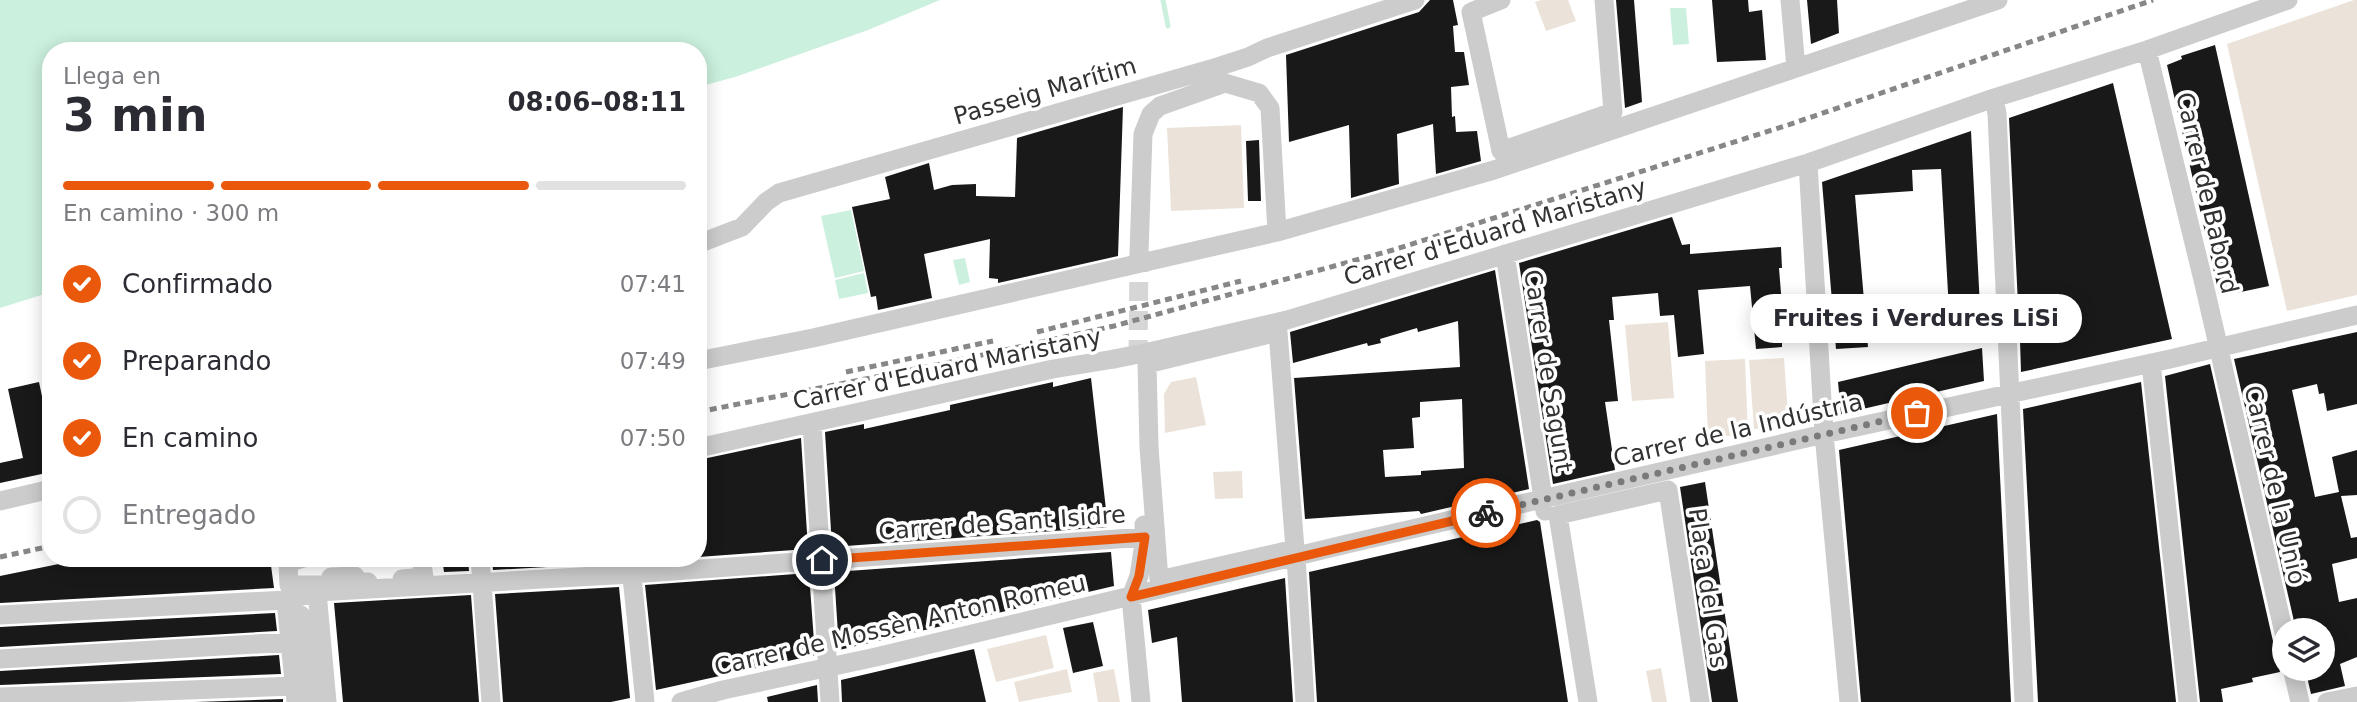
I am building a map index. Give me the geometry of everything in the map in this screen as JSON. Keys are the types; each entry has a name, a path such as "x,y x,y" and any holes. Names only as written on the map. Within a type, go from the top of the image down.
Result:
{"street":[{"name":"Passeig Marítim","path":"707,241 742,227 766,202 779,193 1211,69 1266,48 1415,0"},
{"path":"1501,0 1471,12 1501,151 1613,112 1604,0"},
{"path":"1790,0 1797,68"},
{"name":"Carrer d'Eduard Maristany","path":"707,446 1053,369 1143,356 1287,320 1808,163 2288,0"},
{"path":"707,359 813,338 1277,232 1494,170 1993,1"},
{"name":"Carrer de Babord","path":"2147,50 2218,348"},
{"path":"1139,253 1143,134 1147,120 1165,103 1225,83 1259,93 1270,108 1277,232"},
{"path":"1994,98 1997,114 2024,702"},
{"path":"1808,163 1824,434 1849,702"},
{"name":"Carrer de Sagunt","path":"1505,254 1576,702"},
{"name":"Carrer de la Indústria","path":"1131,597 1296,553 1543,500 2357,315"},
{"path":"1296,553 1159,580 1149,447 1147,364 1278,332 1296,553 1305,702"},
{"name":"Carrer de la Unió","path":"2218,348 2281,618"},
{"path":"1141,702 1131,597 1139,576 1145,537 1135,407 1143,356"},
{"path":"2151,363 2188,702"},
{"path":"812,422 830,702"},
{"name":"Plaça del Gas","path":"1588,702 1558,515 1668,490 1700,702"},
{"path":"0,501 42,491"},
{"name":"Carrer de Sant Isidre","path":"707,564 822,560 1145,537"},
{"path":"288,567 289,586 331,585 331,577 355,576 355,583 424,577 423,567"},
{"path":"480,567 491,702"},
{"name":"Carrer de Sant Isidre","path":"0,615 286,600 317,592 481,584 623,567"},
{"path":"631,567 645,702"},
{"path":"317,592 327,702"},
{"name":"Carrer de Mossèn Anton Romeu","path":"681,702 723,690 1131,597"},
{"path":"0,697 295,694 286,600"},
{"path":"301,615 310,702"},
{"path":"0,659 290,642"},
{"path":"2295,681 2300,702"},
{"path":"2327,702 2357,696"}],"shaded area":[{"path":"0,0 940,0 868,30 707,85 707,42 42,42 42,295 0,308"},
{"path":"1568,0 1576,21 1546,31 1535,2"},
{"path":"2357,0 2357,295 2287,311 2227,44"},
{"path":"1670,8 1686,8 1689,44 1673,45"},
{"path":"1241,125 1244,208 1171,211 1167,128"},
{"path":"851,210 864,271 835,278 821,216"},
{"path":"965,258 970,282 959,285 953,260"},
{"path":"864,273 868,293 839,299 835,280"},
{"path":"1668,322 1674,398 1632,401 1625,325"},
{"path":"1784,358 1789,427 1754,429 1749,360"},
{"path":"1745,359 1748,435 1708,437 1705,361"},
{"path":"1196,377 1206,425 1165,433 1164,394 1171,382"},
{"path":"1242,471 1243,498 1215,499 1213,472"},
{"path":"1046,635 1054,668 996,682 987,649"},
{"path":"1661,668 1667,702 1652,702 1646,671"},
{"path":"1067,669 1072,692 1019,702 1014,682"},
{"path":"1114,669 1120,702 1098,702 1093,673"}],"building":[{"path":"1430,0 1453,0 1458,25 1453,26 1455,52 1464,52 1469,85 1451,87 1452,117 1455,116 1456,132 1477,131 1481,161 1436,174 1433,124 1397,134 1399,184 1351,198 1349,125 1289,142 1286,55 1419,12"},
{"path":"1616,0 1634,0 1642,102 1625,108"},
{"path":"1712,0 1748,0 1749,12 1762,10 1766,60 1717,62"},
{"path":"1807,0 1837,0 1839,33 1811,44"},
{"path":"2215,45 2269,286 2219,294 2167,65 2182,59 2181,56"},
{"path":"2113,83 2172,339 2021,372 2020,340 2050,333 2049,323 2019,325 2009,118"},
{"path":"1123,107 1118,256 998,283 998,279 989,278 990,239 924,254 932,298 878,310 876,296 871,297 852,207 890,199 885,177 929,163 934,190 952,185 976,184 976,196 1015,197 1017,138"},
{"path":"1971,131 1981,327 1950,328 1941,169 1912,170 1913,191 1855,195 1868,347 1836,349 1822,182"},
{"path":"1259,140 1261,201 1248,201 1246,141"},
{"path":"1672,217 1682,245 1690,244 1690,254 1781,247 1782,268 1779,268 1785,343 1782,342 1782,347 1756,349 1750,286 1698,290 1704,354 1678,357 1674,315 1660,316 1658,293 1612,297 1614,320 1609,320 1618,401 1605,402 1615,470 1553,484 1519,263"},
{"path":"1495,270 1529,489 1421,514 1419,511 1305,519 1294,378 1460,367 1458,321 1418,332 1417,328 1380,339 1381,343 1368,346 1367,343 1293,363 1290,332","holes":["1462,399 1464,468 1385,477 1383,450 1414,448 1412,418 1420,417 1420,402"]},
{"path":"2357,332 2357,404 2327,411 2324,393 2319,394 2317,384 2292,390 2315,497 2339,492 2332,457 2357,450 2357,495 2341,496 2351,538 2357,537 2357,558 2332,564 2339,602 2357,598 2357,657 2340,664 2345,686 2311,694 2308,681 2335,681 2335,618 2293,618 2234,359"},
{"path":"1982,348 1984,381 1841,414 1838,382"},
{"path":"2210,364 2272,637 2272,674 2252,678 2253,682 2221,689 2223,702 2200,702 2165,376"},
{"path":"1091,378 1108,527 832,547 825,432 864,424 864,429 950,410 950,405 1053,382 1053,387"},
{"path":"39,382 42,396 42,474 0,483 0,463 23,458 8,389"},
{"path":"2141,382 2176,702 2038,702 2023,409"},
{"path":"1997,414 2011,702 1861,702 1839,450"},
{"path":"801,438 808,549 707,556 707,458"},
{"path":"1705,482 1738,702 1712,702 1680,487"},
{"path":"1537,520 1540,522 1568,702 1317,702 1309,572"},
{"path":"1111,552 1114,586 839,650 834,572"},
{"path":"44,567 271,567 274,588 0,603 0,576"},
{"path":"443,567 469,567 469,571 444,572"},
{"path":"493,567 546,567 493,570"},
{"path":"809,573 815,655 656,690 645,585"},
{"path":"1285,578 1293,702 1182,702 1177,637 1152,643 1148,610"},
{"path":"619,587 630,698 611,702 503,702 495,594"},
{"path":"471,595 479,702 343,702 334,603"},
{"path":"275,613 277,631 0,647 0,627"},
{"path":"1093,622 1103,666 1073,673 1063,628"},
{"path":"974,649 986,702 842,702 841,680"},
{"path":"279,655 281,674 0,685 0,671"},
{"path":"817,685 818,702 768,702 767,697"},
{"path":"283,699 283,702 195,702"}],"waterway":[{"path":"1163,0 1168,26"}],"tunnel":[{"path":"1138,359 1139,253"}],"railway":[{"path":"707,410 941,364 1114,326 1393,250 1788,125 2153,0"},
{"path":"1037,332 1241,281"},
{"path":"846,372 993,341"},
{"path":"0,557 42,548"}],"way so far":[{"path":"1486,513 1917,413"}],"place":[{"name":"Fruites i Verdures LiSi","path":"1917,413"}],"route":[{"path":"822,560 1145,537 1139,576 1131,597 1486,513"}]}
